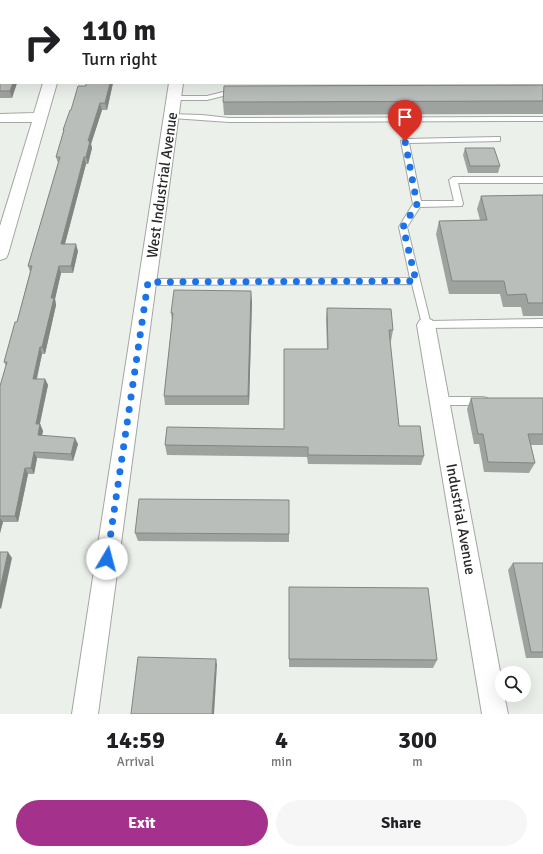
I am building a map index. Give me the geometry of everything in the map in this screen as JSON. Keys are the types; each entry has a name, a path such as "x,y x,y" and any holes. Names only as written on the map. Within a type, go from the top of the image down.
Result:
{"street":[{"path":"0,254 50,84"},
{"name":"West Industrial Avenue","path":"85,714 174,99"},
{"path":"0,118 40,117"},
{"name":"Industrial Avenue","path":"426,325 495,714"}],"lane":[{"path":"174,99 207,98 243,93"},
{"path":"174,99 202,116 229,120 543,119"},
{"path":"497,139 405,141 417,204 403,227 426,325 543,323"},
{"path":"417,204 459,204 452,180 543,180"},
{"path":"148,282 416,281"},
{"path":"439,401 495,400"}],"building":[{"path":"0,84 13,84 10,91 0,91"},
{"path":"86,84 110,84 105,103 100,103 88,141 90,141 86,157 84,157 61,244 76,244 71,266 59,266 51,298 54,298 42,347 40,347 33,379 45,379 36,424 40,424 38,435 75,438 71,454 34,452 31,468 25,468 15,516 0,516 0,386 7,362 4,362 15,322 17,322 32,266 28,266 60,157 56,157 63,130 78,86 86,86"},
{"path":"543,85 543,101 223,102 224,86"},
{"path":"465,148 494,148 500,166 470,166"},
{"path":"543,195 543,303 528,303 526,294 507,295 504,281 452,281 439,221 487,220 481,196"},
{"path":"174,290 251,291 248,396 164,396"},
{"path":"327,308 391,309 393,330 389,330 399,426 420,426 424,456 308,455 308,447 165,445 167,427 284,429 284,349 328,349"},
{"path":"471,398 543,398 543,434 528,434 535,463 488,462 483,434 478,434"},
{"path":"139,499 289,500 289,534 135,533"},
{"path":"0,552 8,552 0,589"},
{"path":"513,563 543,563 543,652 531,652"},
{"path":"289,587 428,588 437,660 289,659"},
{"path":"138,657 216,659 212,714 131,714"}],"route":[{"path":"107,559 148,282 416,281 403,227 417,204 405,141"}]}
